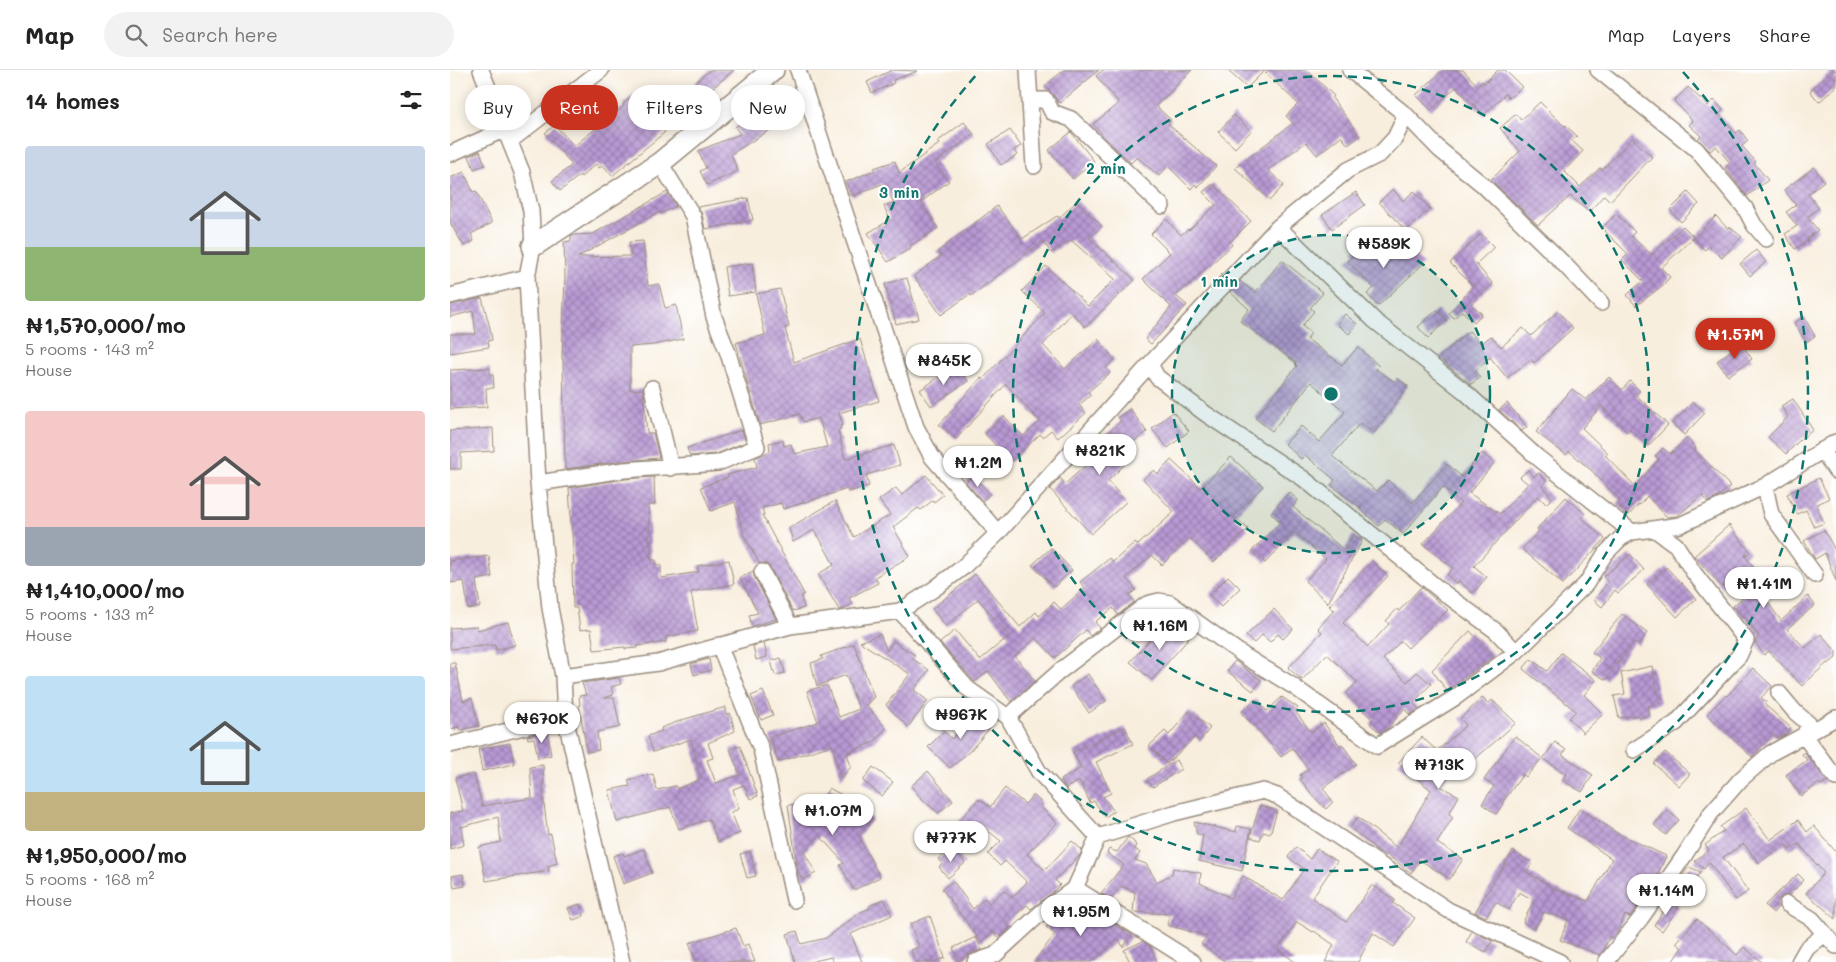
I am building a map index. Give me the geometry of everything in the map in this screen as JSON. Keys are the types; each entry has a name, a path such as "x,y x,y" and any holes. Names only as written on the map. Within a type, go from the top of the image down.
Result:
{"main road":[{"path":"534,246 660,163 773,70"}],"street":[{"path":"480,70 522,172 531,211 534,246 527,277 538,483 550,608 563,676 565,717 622,962"},
{"path":"450,154 507,135 600,70"},
{"path":"798,70 916,427 932,457 998,533"},
{"path":"1028,70 1034,166"},
{"path":"1350,70 1406,115 1440,150 1483,185 1601,302"},
{"path":"1598,70 1696,149 1745,208 1754,224 1766,239"},
{"path":"1030,100 1046,100 1052,112 1071,119 1162,206"},
{"path":"563,676 658,663 790,626 900,611 950,578 998,533 1150,364 1278,227 1348,170 1380,154 1395,138 1406,115"},
{"path":"538,483 624,470 718,463 757,447 714,317 693,216 660,163"},
{"path":"1278,227 1375,321 1464,391 1537,457 1632,532"},
{"path":"450,296 527,277"},
{"path":"1150,364 1157,377 1206,414 1304,479 1440,590 1496,631 1516,652"},
{"path":"652,388 671,468"},
{"path":"1008,717 1060,671 1148,604 1159,601 1170,603 1246,657 1293,686 1377,746 1456,697 1516,652 1586,584 1605,554 1621,538 1632,532 1680,525 1765,486 1836,442"},
{"path":"1822,450 1836,471"},
{"path":"1765,486 1771,514 1815,575"},
{"path":"1634,750 1676,723 1733,662 1746,640 1694,573 1676,545 1654,529"},
{"path":"762,572 790,626"},
{"path":"900,611 967,688 1008,717 1039,772 1098,837"},
{"path":"719,645 761,749 794,900"},
{"path":"1779,693 1795,712 1809,724 1804,736"},
{"path":"450,745 565,717"},
{"path":"1606,962 1641,918 1711,813 1741,779 1771,753 1836,718"},
{"path":"1804,736 1836,778"},
{"path":"975,962 998,958 1043,911 1075,888 1098,837 1174,813 1263,791 1278,796 1448,910 1560,962"},
{"path":"1075,888 1193,962"},
{"path":"1787,904 1812,919 1836,946"},
{"path":"1800,962 1807,948 1825,934"}],"building":[{"path":"710,70 734,70 716,85 692,85"},
{"path":"892,70 918,71 893,80 894,83 872,93 867,82"},
{"path":"1064,70 1099,70 1060,103 1045,86"},
{"path":"1103,70 1192,70 1156,106 1171,120 1168,124 1216,166 1198,187 1195,184 1191,189 1168,166 1159,176 1137,157 1131,163 1093,124 1119,103 1096,76"},
{"path":"1227,70 1307,70 1334,96 1332,98 1360,136 1348,145 1341,136 1317,155 1306,142 1268,170 1284,185 1270,200 1235,168 1293,123 1286,116 1298,104 1264,71 1247,88"},
{"path":"1443,70 1463,70 1478,86 1482,81 1484,84 1498,70 1505,70 1522,87 1509,98 1505,94 1484,115 1456,87 1431,110 1416,95"},
{"path":"1832,70 1836,70 1836,87 1819,102 1810,91"},
{"path":"1688,87 1708,106 1714,100 1723,110 1719,114 1736,133 1740,130 1748,141 1742,146 1768,180 1747,196 1725,168 1730,163 1716,146 1710,151 1698,139 1701,136 1689,125 1693,121 1674,101"},
{"path":"628,100 628,130 663,130 665,132 612,176 603,165 599,168 596,164 560,191 552,181 572,165 545,133 549,130 560,130 574,146 594,130 618,130 618,111 624,106 623,104"},
{"path":"1540,102 1577,136 1572,141 1583,151 1564,171 1580,187 1600,168 1602,170 1632,138 1652,157 1610,201 1604,195 1589,212 1570,196 1538,225 1491,180 1520,151 1500,128 1516,114 1521,120"},
{"path":"1234,115 1251,131 1235,148 1218,132"},
{"path":"964,122 974,134 935,163 949,181 921,202 938,228 888,262 868,233 890,220 884,206 894,202 882,184 852,196 846,182 875,170 874,168 895,161 899,173 939,144 937,142"},
{"path":"737,130 770,130 731,154 738,171 707,185 700,171 706,168 698,151 740,134"},
{"path":"1010,130 1021,146 1014,150 1017,155 1001,165 988,144"},
{"path":"1071,132 1094,161 1073,179 1049,150"},
{"path":"480,151 485,165 474,169 469,156"},
{"path":"1814,167 1824,181 1808,194 1819,208 1807,217 1818,230 1807,239 1808,241 1795,249 1785,234 1797,226 1786,212 1796,205 1784,190"},
{"path":"464,172 473,192 476,191 492,223 471,234 474,241 464,246 450,223 450,178"},
{"path":"1213,184 1251,221 1230,242 1232,245 1176,296 1187,305 1151,344 1145,339 1171,307 1143,279 1170,253 1151,234 1166,219 1181,235 1189,230 1216,205 1203,192"},
{"path":"1393,189 1403,201 1414,191 1430,209 1406,231 1379,202"},
{"path":"667,192 676,206 660,214 659,212 578,257 631,256 629,242 643,241 648,286 659,284 665,308 676,305 683,339 630,347 630,390 643,389 647,433 653,433 659,458 565,469 562,359 565,276 564,242 571,241 571,236 573,235 593,234"},
{"path":"1356,192 1365,205 1332,229 1322,215"},
{"path":"1688,192 1699,204 1681,222 1670,210"},
{"path":"748,198 753,220 705,229 702,214 698,207"},
{"path":"1077,201 1102,226 1089,238 1135,280 1085,327 1072,313 1043,345 1065,369 1098,339 1115,360 1106,368 1110,373 1088,392 1091,395 1079,405 1086,413 1058,438 1051,430 1043,437 1040,434 1011,462 985,434 1004,416 1023,436 1040,422 1006,384 956,439 939,425 981,378 983,379 1045,313 1022,291 1046,266 1088,306 1115,279 1071,240 1051,253 1043,241 971,296 970,294 941,315 914,276 941,256 937,252 997,206 1022,239 1057,216 1059,218"},
{"path":"1616,214 1635,232 1631,236 1652,255 1683,226 1694,237 1661,268 1670,277 1663,285 1636,306 1627,295 1643,281 1622,260 1628,254 1602,228"},
{"path":"1716,216 1728,229 1730,227 1742,237 1722,258 1709,246 1705,250 1693,239"},
{"path":"1481,234 1494,247 1476,264 1493,284 1471,304 1482,314 1474,322 1462,311 1454,318 1449,313 1473,286 1450,263"},
{"path":"1369,239 1388,258 1404,244 1423,264 1378,306 1367,294 1374,288 1347,261 1361,243 1363,245"},
{"path":"1756,250 1766,262 1750,276 1740,264"},
{"path":"1282,260 1323,293 1310,308 1314,311 1302,326 1311,333 1307,339 1342,365 1358,347 1379,366 1376,369 1395,382 1397,378 1408,386 1374,433 1360,423 1332,456 1377,491 1388,480 1412,503 1447,464 1462,477 1482,453 1494,463 1469,493 1500,514 1528,484 1520,477 1528,470 1534,477 1538,473 1546,480 1542,486 1552,498 1546,504 1538,496 1474,566 1487,577 1473,593 1459,581 1456,584 1447,575 1453,568 1423,544 1461,503 1443,487 1403,534 1385,519 1379,526 1361,508 1331,485 1335,480 1305,455 1301,459 1285,444 1301,426 1319,442 1345,412 1311,382 1272,431 1255,418 1297,366 1296,363 1240,321 1249,309 1230,292 1240,281 1255,293"},
{"path":"752,263 756,292 728,296 724,267"},
{"path":"907,278 919,319 896,324 885,284"},
{"path":"780,289 789,327 785,328 794,362 860,339 879,401 839,413 843,425 838,430 845,459 894,445 900,465 866,475 869,486 848,492 847,489 783,509 781,503 762,508 764,515 762,515 804,594 801,596 804,608 793,611 770,568 767,564 759,563 744,535 735,502 711,511 701,487 728,477 727,475 757,467 755,458 770,451 769,443 783,440 784,446 791,444 794,454 827,447 819,418 803,422 800,414 760,425 754,405 736,343 765,335 756,294"},
{"path":"482,298 492,340 488,341 489,347 450,353 450,334 476,334 473,311 450,317 450,305"},
{"path":"1437,310 1447,320 1428,338 1418,327"},
{"path":"1558,311 1573,328 1534,363 1531,359 1507,378 1490,357 1475,371 1480,378 1471,384 1439,357 1469,331 1481,344 1491,336 1501,347 1523,328 1531,336"},
{"path":"1345,314 1357,324 1349,334 1337,324"},
{"path":"1804,317 1815,336 1806,342 1794,323"},
{"path":"1741,343 1752,359 1728,376 1717,361"},
{"path":"957,365 968,381 931,406 920,390"},
{"path":"490,368 490,375 493,375 494,388 486,388 487,407 450,409 450,370"},
{"path":"1609,377 1622,390 1630,381 1640,391 1636,395 1668,425 1648,446 1630,429 1627,432 1601,406 1582,428 1608,453 1605,455 1635,486 1659,459 1655,456 1663,448 1670,454 1687,438 1696,448 1694,449 1730,486 1717,498 1708,502 1702,495 1677,516 1667,517 1647,496 1629,515 1617,504 1620,500 1591,470 1569,451 1566,455 1536,432 1572,389 1586,400"},
{"path":"1793,399 1813,430 1786,454 1768,437 1788,417 1781,406"},
{"path":"1693,402 1705,413 1684,435 1672,423"},
{"path":"1507,403 1527,427 1522,431 1499,410"},
{"path":"1130,409 1147,432 1133,442 1135,445 1118,459 1124,465 1108,481 1126,502 1091,534 1050,489 1060,478 1065,484 1093,459 1089,455 1105,440 1103,437 1121,421 1118,417"},
{"path":"1173,412 1189,431 1168,448 1152,429"},
{"path":"493,428 494,451 461,453 461,469 450,469 450,431"},
{"path":"742,430 746,442 716,454 690,456 687,448"},
{"path":"1231,457 1263,486 1234,516 1248,529 1214,562 1190,538 1162,565 1152,555 1126,578 1136,590 1129,595 1134,602 1118,615 1113,608 1095,622 1100,628 1090,636 1086,630 1055,658 1036,638 1015,656 1035,681 1011,702 988,671 975,682 940,643 955,630 980,660 1009,636 978,599 946,626 932,609 975,574 1020,627 1036,612 1039,616 1054,602 1061,609 1085,588 1080,582 1110,558 1113,562 1135,542 1138,545 1174,512 1143,479 1154,470 1158,474 1171,460 1201,488"},
{"path":"926,475 943,495 934,502 933,500 921,510 918,508 893,527 910,556 875,577 878,583 849,598 853,604 839,610 818,574 834,565 818,535 814,530 793,542 789,528 835,501 854,537 890,515 879,500 896,488 902,495"},
{"path":"973,475 990,494 982,501 966,482"},
{"path":"654,477 655,505 648,505 651,560 656,560 656,565 661,565 661,578 699,572 697,566 729,560 734,584 691,592 698,631 666,637 666,642 637,646 637,648 625,649 625,647 594,650 591,629 580,630 577,608 573,608 572,564 574,564 569,488 625,479"},
{"path":"1819,478 1829,498 1816,505 1824,523 1814,527 1806,510 1797,514 1787,494"},
{"path":"1289,492 1298,500 1293,507 1344,550 1353,535 1362,541 1328,603 1305,581 1326,559 1294,532 1265,563 1252,551 1280,522 1271,513"},
{"path":"1566,497 1585,514 1582,518 1605,539 1563,584 1522,549"},
{"path":"1729,525 1750,552 1745,556 1762,579 1757,583 1768,597 1766,599 1781,621 1808,596 1815,605 1787,629 1805,648 1821,634 1836,651 1836,658 1827,663 1802,686 1769,651 1764,655 1755,642 1759,636 1745,617 1743,618 1733,606 1745,596 1731,579 1722,587 1694,556"},
{"path":"1824,530 1836,552 1836,581 1825,553 1815,559 1804,541"},
{"path":"1051,548 1072,570 1054,587 1032,565"},
{"path":"1630,554 1644,570 1618,593 1615,590 1602,607 1594,600 1608,582 1603,577"},
{"path":"489,556 492,577 476,580 480,607 468,609 464,581 450,583 450,561"},
{"path":"1372,561 1388,576 1343,623 1368,647 1389,624 1386,621 1397,609 1399,611 1421,587 1448,610 1408,648 1401,641 1383,659 1407,682 1417,672 1431,684 1413,703 1419,709 1410,715 1404,709 1387,729 1381,733 1370,724 1373,720 1346,694 1357,682 1327,654 1302,680 1288,668 1322,632 1318,628 1334,610 1329,606"},
{"path":"1666,567 1696,599 1677,617 1647,584"},
{"path":"753,571 776,619 752,626 749,615 758,613 740,578"},
{"path":"1228,576 1240,588 1221,607 1209,595"},
{"path":"1274,609 1293,629 1283,639 1278,634 1270,642 1262,635 1254,643 1246,636"},
{"path":"1622,614 1647,633 1638,645 1634,642 1618,664 1618,661 1606,680 1592,671 1600,658 1592,652"},
{"path":"508,622 515,645 496,650 495,645 450,649 450,628 477,626 477,630"},
{"path":"1163,625 1175,636 1184,625 1193,631 1152,680 1130,662"},
{"path":"1470,631 1494,656 1447,691 1432,670"},
{"path":"880,634 887,651 893,641 915,655 913,659 929,670 914,690 928,701 908,727 886,705 910,674 860,642"},
{"path":"764,643 767,657 756,660 753,646"},
{"path":"854,644 874,697 866,705 886,728 874,742 847,753 851,767 841,778 832,745 778,762 770,737 818,722 807,691 827,685 839,717 859,709 846,675 817,686 811,663 823,659 821,656"},
{"path":"1561,653 1596,680 1584,695 1603,714 1583,733 1569,718 1576,711 1523,669 1531,659 1547,671"},
{"path":"781,658 785,673 775,675 771,661"},
{"path":"709,659 711,670 694,675 691,664"},
{"path":"1235,661 1261,680 1253,691 1227,671"},
{"path":"450,663 455,663 463,701 472,698 479,726 460,730 459,727 450,729"},
{"path":"1652,666 1660,703 1648,706 1650,715 1639,718 1638,715 1619,718 1614,696 1625,694 1621,673"},
{"path":"1753,668 1772,686 1761,698 1766,702 1764,704 1791,728 1785,735 1778,738 1773,734 1752,757 1707,714"},
{"path":"1088,674 1106,701 1089,713 1071,686"},
{"path":"619,678 621,684 611,687 613,695 604,698 614,698 620,727 597,732 599,750 587,752 579,705 579,696 586,695 582,683"},
{"path":"763,691 773,715 761,720 751,696"},
{"path":"1282,697 1298,708 1295,711 1311,732 1324,723 1340,746 1342,744 1356,764 1323,788 1333,802 1326,809 1300,779 1302,778 1300,775 1308,769 1292,748 1281,757 1241,713 1255,699 1267,711"},
{"path":"1483,697 1488,704 1492,700 1516,723 1465,768 1460,762 1438,785 1459,796 1449,814 1453,817 1437,843 1463,859 1450,879 1420,860 1411,873 1386,854 1385,856 1350,828 1358,817 1397,848 1431,790 1398,763 1422,737 1437,751 1466,725 1460,719"},
{"path":"726,707 726,715 730,713 735,731 708,743 713,758 707,760 716,783 740,775 730,749 740,746 758,796 750,799 744,785 733,789 739,809 731,812 740,833 718,842 709,819 679,829 670,807 617,822 609,790 630,786 628,780 653,774 657,790 676,786 677,789 701,779 691,739 653,752 648,736 662,731 661,728 685,719"},
{"path":"1189,711 1210,728 1200,741 1195,737 1167,764 1149,746 1165,731 1169,735"},
{"path":"977,713 982,717 984,714 994,723 970,751 950,768 928,747 944,731 952,739"},
{"path":"1125,727 1133,744 1096,762 1111,793 1103,797 1114,811 1105,817 1094,801 1090,803 1080,781 1066,788 1061,780 1081,768 1073,752"},
{"path":"547,731 551,755 538,758 534,738 528,739 527,736"},
{"path":"1515,736 1542,758 1526,777 1523,774 1496,814 1482,804 1494,786 1484,780"},
{"path":"1555,742 1566,750 1562,755 1593,775 1582,792 1562,780 1566,774 1543,759"},
{"path":"510,743 514,764 482,771 478,749"},
{"path":"1665,752 1690,774 1679,786 1654,764"},
{"path":"1805,752 1827,781 1821,785 1819,783 1801,796 1786,775 1807,760 1802,754"},
{"path":"1176,760 1181,769 1153,787 1147,779"},
{"path":"543,765 543,796 548,835 551,834 557,863 548,866 549,871 486,881 479,847 501,842 498,817 461,827 464,845 450,849 450,813 463,811 455,778 474,774 482,806 532,798 530,767"},
{"path":"873,767 893,782 882,796 863,781"},
{"path":"928,771 953,801 938,813 911,786"},
{"path":"829,788 849,799 873,819 859,837 880,877 854,890 840,865 844,863 820,836 804,852 816,873 803,880 798,872 788,805 822,800"},
{"path":"1005,788 1025,804 1033,795 1042,803 1040,806 1057,823 1027,854 1045,870 1072,841 1082,850 1080,855 1055,880 1060,885 1053,892 1031,909 1027,905 1006,923 1010,928 999,938 994,932 981,942 942,889 953,881 973,909 985,898 989,903 1004,890 1012,898 1027,882 1005,861 1000,866 988,854 1001,841 981,825 969,839 954,827 977,800 981,800 990,807"},
{"path":"1260,805 1277,811 1270,834 1263,832 1260,840 1250,837"},
{"path":"1580,808 1617,833 1666,856 1656,878 1654,878 1641,902 1630,917 1625,915 1618,931 1613,938 1609,936 1600,955 1560,940 1568,920 1544,912 1534,929 1523,922 1534,900 1519,892 1509,910 1496,902 1486,917 1475,912 1513,851 1532,863 1527,872 1555,889 1588,901 1612,859 1567,828"},
{"path":"1746,808 1770,840 1798,820 1807,832 1814,826 1836,852 1836,919 1806,893 1824,873 1799,844 1789,850 1785,844 1759,863 1744,844 1723,857 1748,891 1736,900 1709,862 1704,869 1694,861 1709,850 1705,845 1724,831 1720,827"},
{"path":"1667,810 1679,820 1666,835 1654,825"},
{"path":"1194,822 1236,832 1237,826 1251,829 1242,871 1199,861 1203,835 1197,834"},
{"path":"1128,837 1134,842 1136,846 1134,848 1140,853 1135,860 1146,864 1157,882 1172,874 1173,868 1201,873 1200,883 1231,898 1243,876 1283,900 1304,869 1288,857 1296,847 1310,859 1317,849 1337,861 1312,898 1346,922 1372,885 1395,900 1393,903 1415,918 1394,947 1373,933 1358,962 1325,962 1334,945 1297,922 1278,949 1295,962 1226,962 1201,944 1207,936 1167,925 1170,914 1133,912 1135,892 1121,886 1110,899 1101,893 1124,865 1107,853 1109,849 1117,852"},
{"path":"952,848 965,863 948,878 939,867 942,864 938,859"},
{"path":"644,849 652,873 623,884 613,856 623,853 624,856"},
{"path":"750,851 756,876 747,878 740,854"},
{"path":"1689,867 1701,872 1686,892 1676,884"},
{"path":"463,874 465,886 454,888 452,876"},
{"path":"1798,874 1804,880 1789,895 1779,899 1778,907 1773,913 1765,905"},
{"path":"884,899 892,915 851,934 862,962 833,962 831,957 810,962 795,962 787,934 797,931 801,944 826,938 861,912 870,908 869,906"},
{"path":"1670,901 1679,907 1662,931 1654,925"},
{"path":"580,904 584,916 573,920 568,908"},
{"path":"1085,905 1132,935 1123,947 1119,939 1091,962 1034,962 1055,934 1046,927 1076,906"},
{"path":"930,916 945,958 934,962 915,962 911,950 919,947 910,924"},
{"path":"1697,919 1737,955 1744,947 1762,962 1672,962 1682,948 1676,943"},
{"path":"736,928 743,946 748,944 755,962 696,962 689,943"},
{"path":"1472,931 1492,941 1486,952 1466,942"},
{"path":"976,937 982,950 971,953 959,962 953,948"},
{"path":"1143,941 1150,946 1157,962 1130,962 1124,950"}]}
